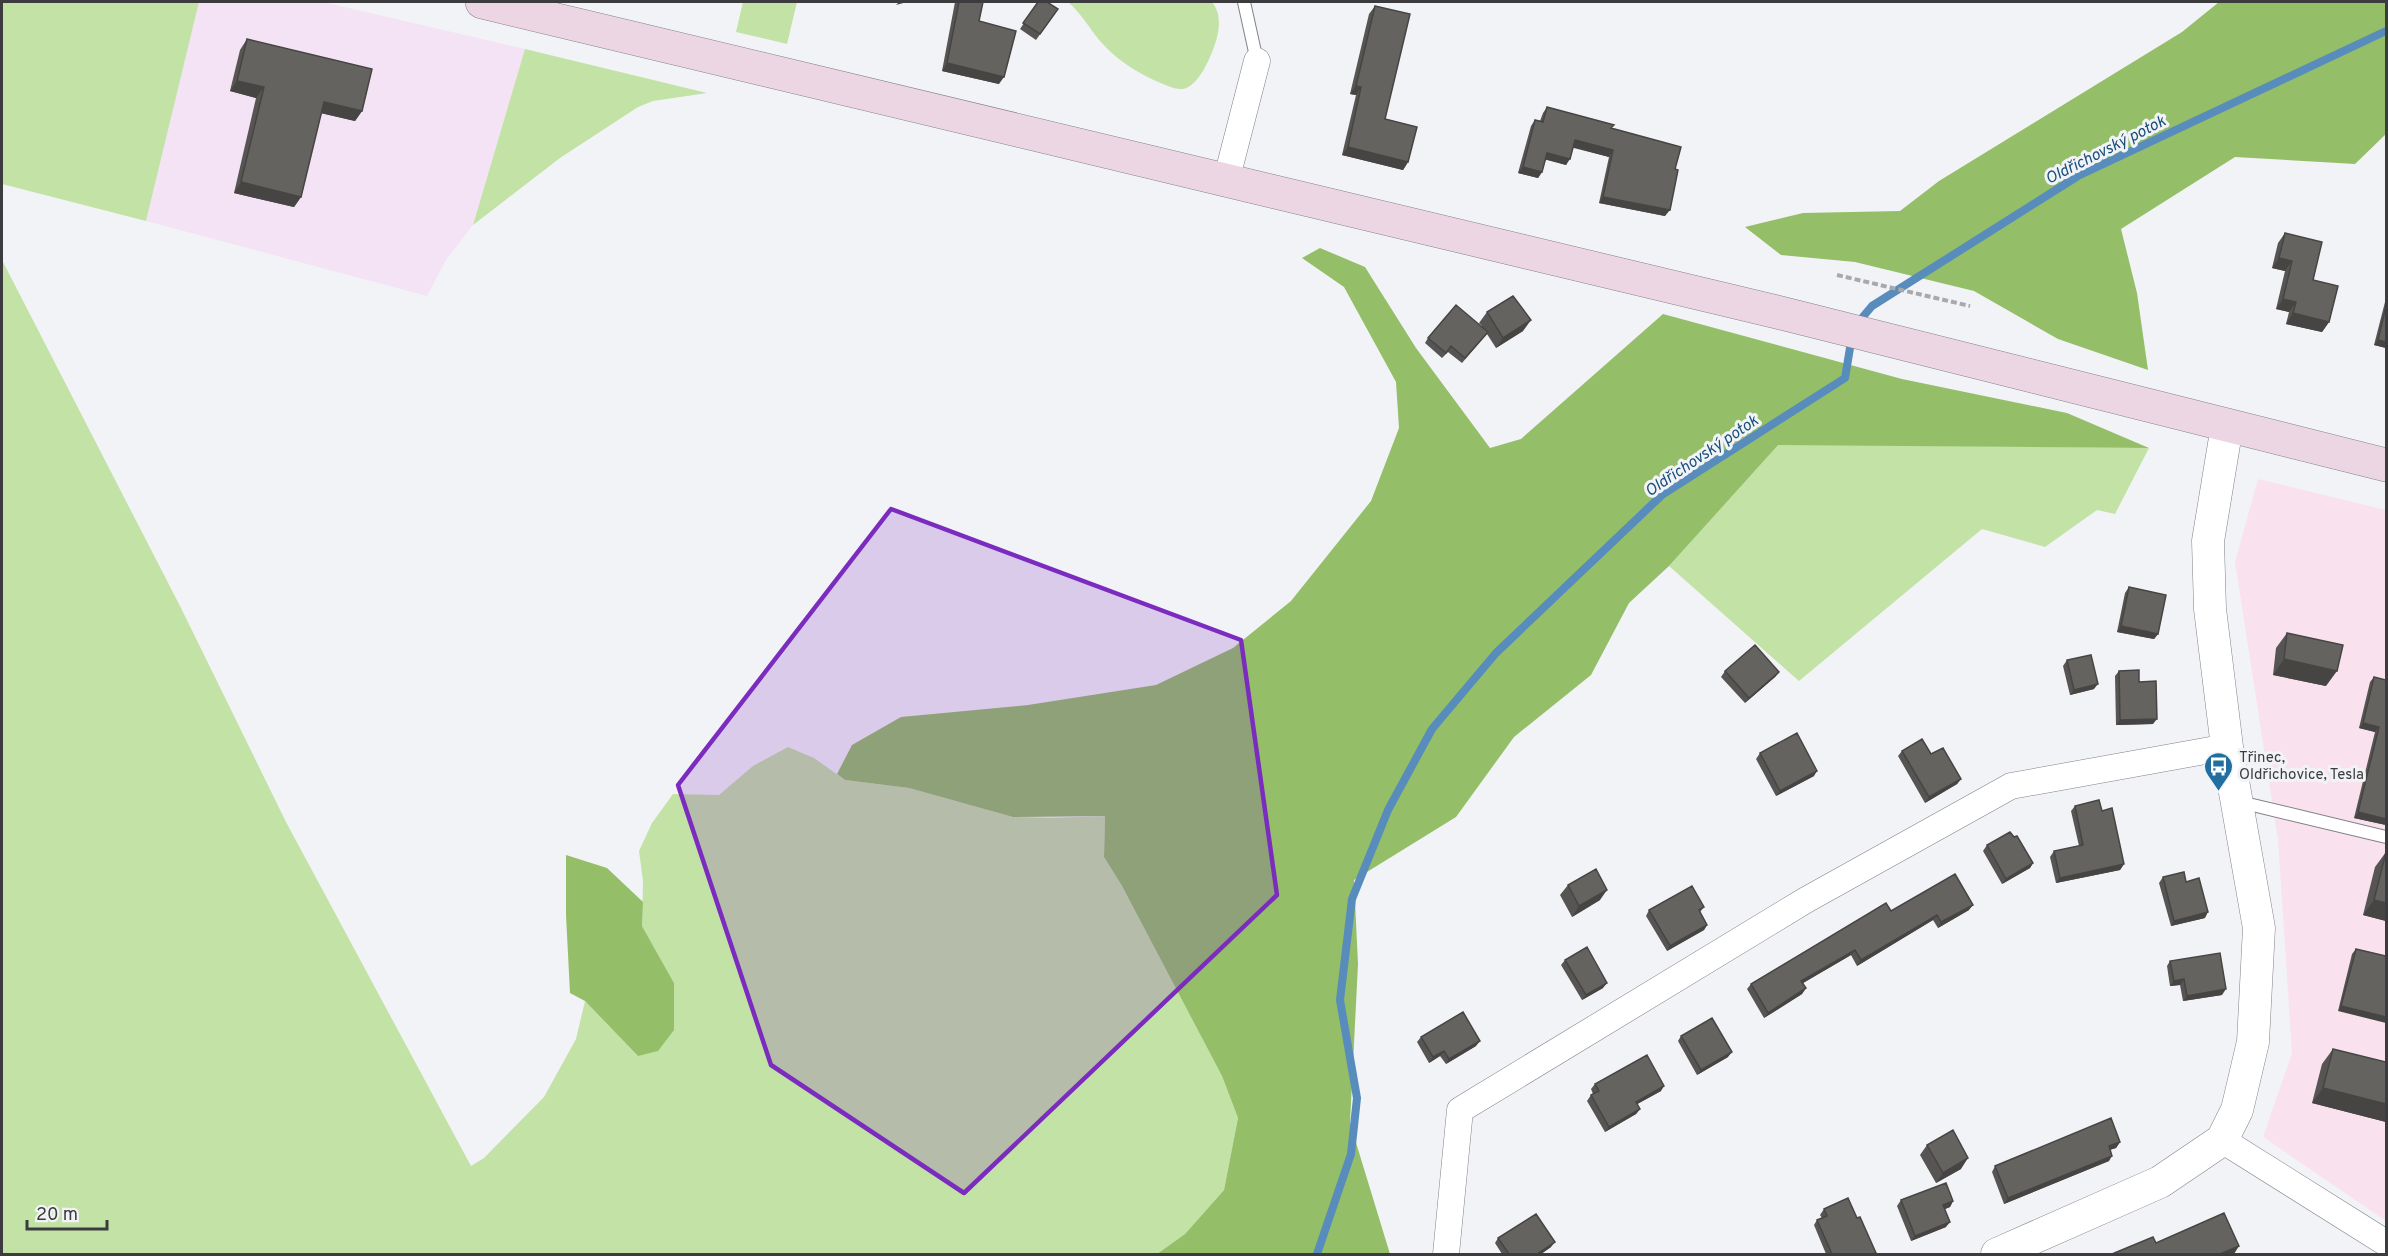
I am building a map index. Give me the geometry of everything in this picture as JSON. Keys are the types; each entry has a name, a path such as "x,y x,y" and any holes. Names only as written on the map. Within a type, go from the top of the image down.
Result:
{"main road":[{"path":"482,2 515,5 1226,181 1785,314 2386,465"}],"street":[{"path":"1226,181 1257,61"},
{"path":"1998,1254 2160,1182 2222,1140 2238,1110 2253,1042 2259,928 2227,747 2210,609 2208,541 2227,426"},
{"path":"1446,1254 1460,1110 1806,900 2011,786 2227,747"},
{"path":"2222,1140 2386,1243"}],"lane":[{"path":"1244,2 1257,61"},
{"path":"2236,801 2386,837"}],"path":[{"path":"1838,275 1970,306"}],"highlighted area":[{"path":"891,509 1241,640 1277,895 964,1193 771,1065 678,785"}],"shaded area":[{"path":"199,2 323,2 525,49 473,225 446,260 427,296 146,221"},
{"path":"2258,479 2386,510 2386,1221 2263,1137 2292,1053 2278,840 2235,562"}],"green space":[{"path":"2,2 199,2 146,221 2,184"},
{"path":"743,2 797,2 787,44 736,32"},
{"path":"1068,2 1212,2 1219,19 1217,38 1198,79 1188,87 1176,89 1148,77 1119,59 1100,41"},
{"path":"2219,2 2386,2 2386,134 2355,164 2235,157 2121,229 2137,293 2148,370 2058,339 1974,291 1855,262 1781,255 1745,227 1803,213 1900,211 1939,181 2182,32"},
{"path":"525,49 707,93 653,101 638,107 560,158 473,225"},
{"path":"1320,248 1365,267 1416,348 1490,448 1521,439 1663,314 1902,379 2067,413 2149,448 1778,445 1669,566 1629,603 1591,675 1514,737 1456,817 1354,880 1358,964 1350,1123 1390,1254 1157,1254 1185,1234 1224,1190 1238,1118 1222,1076 1122,886 1104,857 1105,816 1013,817 909,788 845,780 837,774 852,745 901,717 1028,705 1156,685 1233,648 1291,601 1371,501 1399,428 1396,382 1344,287 1302,258"},
{"path":"2,260 181,608 286,822 471,1166 484,1158 544,1097 576,1039 585,1001 638,1056 674,983 642,926 643,881 639,851 652,823 673,794 719,795 753,766 788,747 814,758 845,780 909,788 1013,817 1105,816 1104,857 1122,886 1222,1076 1238,1118 1224,1190 1185,1234 1157,1254 2,1254"},
{"path":"1778,444 2149,448 2115,514 2097,510 2045,547 1982,529 1799,681 1669,566"},
{"path":"566,855 607,868 643,902 642,926 674,983 674,1030 658,1051 638,1056 585,1001 570,993"}],"building":[{"path":"959,2 983,2 979,21 1016,31 1004,77 947,63"},
{"path":"1038,2 1047,2 1058,9 1040,34 1023,23"},
{"path":"1375,6 1410,14 1385,119 1417,127 1408,162 1348,147 1361,87 1356,86"},
{"path":"247,39 372,69 362,111 324,102 301,197 241,182 264,87 237,81"},
{"path":"1547,107 1614,125 1611,128 1681,147 1675,169 1678,170 1670,210 1603,197 1613,150 1575,140 1570,159 1547,153 1542,172 1523,167 1535,120 1543,122"},
{"path":"2285,233 2322,242 2313,280 2338,286 2329,322 2293,313 2296,302 2283,299 2292,261 2279,258"},
{"path":"1513,296 1531,320 1503,338 1487,312"},
{"path":"1456,305 1488,332 1465,358 1451,346 1446,353 1428,338"},
{"path":"2386,306 2386,342 2378,340"},
{"path":"2129,587 2166,595 2158,634 2121,626"},
{"path":"2287,633 2343,645 2337,671 2284,659"},
{"path":"1755,645 1779,672 1749,698 1725,671"},
{"path":"2091,655 2098,684 2074,690 2067,660"},
{"path":"2139,670 2139,682 2156,681 2157,719 2120,720 2119,671"},
{"path":"2374,677 2386,680 2386,819 2358,812 2379,727 2363,723"},
{"path":"1797,733 1817,771 1780,791 1760,753"},
{"path":"1922,739 1931,754 1943,748 1961,779 1929,797 1902,751"},
{"path":"2099,800 2102,811 2112,808 2124,864 2060,878 2054,851 2083,845 2075,806"},
{"path":"2010,832 2014,837 2017,836 2033,863 2006,879 1987,845"},
{"path":"2386,852 2386,903 2374,900"},
{"path":"1596,869 1607,890 1579,906 1568,885"},
{"path":"2184,872 2186,882 2199,878 2208,912 2174,921 2163,877"},
{"path":"1955,874 1973,905 1941,922 1937,915 1861,960 1855,950 1801,981 1806,988 1768,1013 1751,984 1886,903 1891,911"},
{"path":"1692,886 1704,907 1699,910 1707,925 1670,946 1649,910"},
{"path":"1587,947 1607,983 1586,995 1565,960"},
{"path":"2356,949 2386,956 2386,1017 2341,1006"},
{"path":"2220,953 2226,989 2187,996 2184,979 2174,981 2170,961"},
{"path":"1463,1012 1480,1041 1449,1059 1444,1051 1433,1057 1421,1037"},
{"path":"1712,1018 1732,1052 1701,1070 1681,1036"},
{"path":"2333,1049 2386,1062 2386,1104 2323,1088"},
{"path":"1647,1055 1664,1086 1636,1102 1640,1109 1609,1127 1591,1095 1599,1091 1595,1084"},
{"path":"2111,1118 2120,1142 2109,1146 2112,1156 2008,1198 1995,1166"},
{"path":"1953,1130 1968,1158 1943,1173 1927,1145"},
{"path":"1946,1183 1953,1201 1943,1205 1950,1222 1915,1236 1901,1200"},
{"path":"1848,1198 1857,1218 1860,1217 1876,1253 1832,1254 1817,1220 1827,1216 1824,1209"},
{"path":"2224,1213 2239,1246 2220,1254 2112,1254 2153,1237 2156,1243"},
{"path":"1536,1214 1555,1242 1537,1254 1509,1254 1498,1238"}],"waterway":[{"name":"Oldřichovský potok","path":"1856,325 1872,306 2078,176 2386,31"},
{"name":"Oldřichovský potok","path":"1317,1254 1351,1154 1357,1098 1340,1000 1352,899 1388,810 1432,729 1496,653 1662,495 1845,378 1852,336"}],"place":[{"name":"Třinec, Oldřichovice, Tesla","path":"2218,792"}]}
